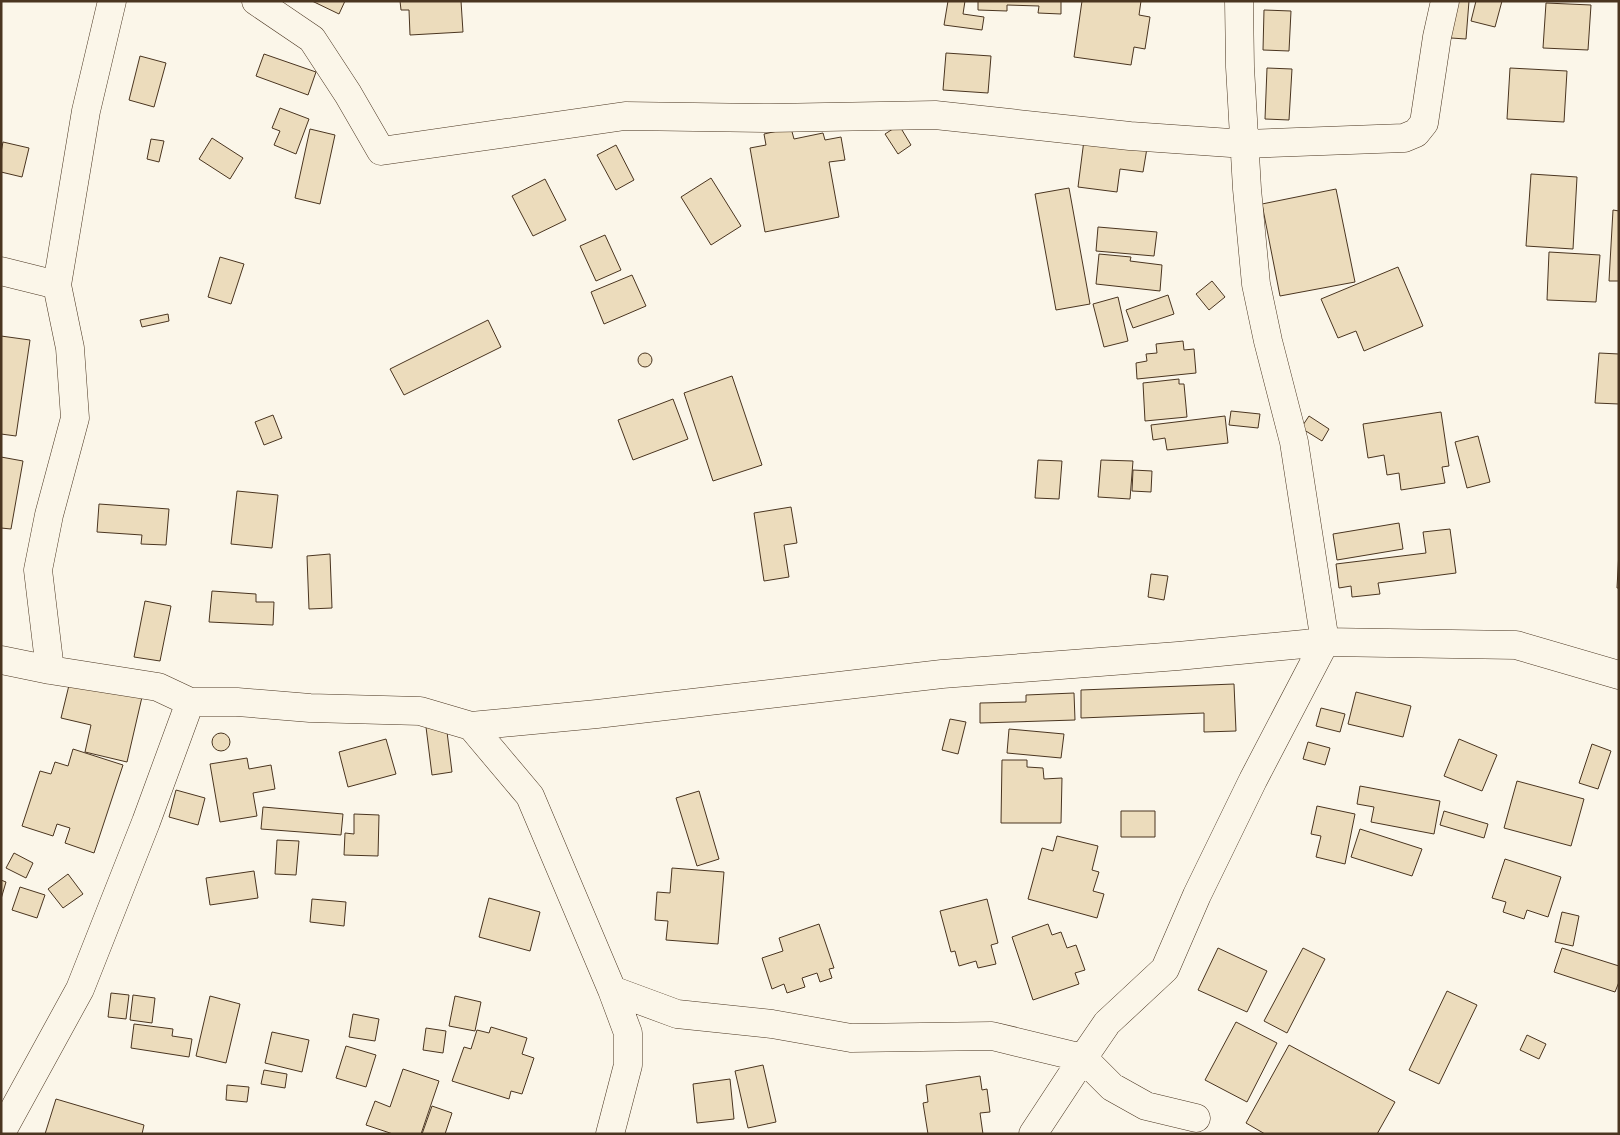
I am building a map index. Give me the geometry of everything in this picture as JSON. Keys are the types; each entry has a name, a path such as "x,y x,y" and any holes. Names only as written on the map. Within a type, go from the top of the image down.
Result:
{"street":[{"path":"50,670 38,570 49,515 75,418 70,348 58,285 86,110 112,1"},
{"path":"256,1 312,39 348,94 381,151 626,116 770,118 935,115 1130,136 1245,144 1404,138 1413,135 1424,123 1437,37 1446,1"},
{"path":"1034,1134 1107,1023 1165,970 1197,895 1253,780 1325,642 1294,442 1268,341 1256,284 1245,144 1239,1"},
{"path":"1,271 58,285"},
{"path":"1,660 50,670 158,687 190,702 237,702 310,708 420,711 471,726 597,714 942,674 1178,656 1325,642 1516,645 1619,675"},
{"path":"1,1133 80,989 146,822 190,702"},
{"path":"471,726 530,796 612,990 628,1033 628,1065 610,1134"},
{"path":"612,990 677,1014 772,1024 851,1038 992,1036 1083,1058 1112,1087 1146,1106 1196,1118"}],"building":[{"path":"312,1 345,1 339,14"},
{"path":"400,1 461,1 463,32 410,35 409,10 401,10"},
{"path":"948,1 965,1 963,14 984,17 982,30 944,25"},
{"path":"978,1 1061,1 1061,14 1038,13 1039,6 1007,5 1007,11 978,10"},
{"path":"1082,1 1141,1 1139,15 1150,17 1145,49 1134,47 1131,65 1074,57"},
{"path":"1453,1 1469,1 1466,39 1451,38"},
{"path":"1476,1 1502,1 1495,27 1471,21"},
{"path":"1546,3 1591,5 1588,50 1543,48"},
{"path":"1264,10 1291,11 1289,51 1263,50"},
{"path":"946,53 991,56 988,93 943,90"},
{"path":"264,54 316,72 308,95 256,76"},
{"path":"140,56 166,63 154,107 129,100"},
{"path":"1267,68 1292,69 1289,120 1265,119"},
{"path":"1510,68 1567,71 1564,122 1507,119"},
{"path":"280,108 309,119 296,154 274,145 280,131 272,128"},
{"path":"899,125 911,145 898,154 885,134"},
{"path":"791,128 794,139 823,133 825,140 841,137 845,160 829,162 839,217 765,232 750,148 766,145 764,134"},
{"path":"310,129 335,135 320,204 295,198"},
{"path":"212,138 243,158 230,179 199,159"},
{"path":"151,139 164,141 159,162 147,159"},
{"path":"1084,140 1147,148 1143,172 1120,169 1117,192 1078,187"},
{"path":"3,142 29,148 22,177 1,172"},
{"path":"616,145 634,180 616,190 597,155"},
{"path":"1531,174 1577,177 1573,249 1526,246"},
{"path":"711,178 741,226 711,245 681,197"},
{"path":"545,179 566,220 533,236 512,196"},
{"path":"1069,188 1090,304 1056,310 1035,194"},
{"path":"1336,189 1355,282 1280,296 1262,204"},
{"path":"1613,210 1619,211 1619,281 1609,281"},
{"path":"1098,227 1157,232 1154,256 1096,251"},
{"path":"605,235 621,270 596,281 580,246"},
{"path":"1549,252 1600,255 1596,302 1547,300"},
{"path":"1099,254 1131,257 1130,261 1162,265 1160,291 1096,284"},
{"path":"220,257 244,264 231,304 208,297"},
{"path":"1398,267 1423,326 1364,351 1356,331 1338,338 1321,299"},
{"path":"632,275 646,306 604,324 591,292"},
{"path":"1212,281 1225,297 1209,310 1196,294"},
{"path":"1168,295 1174,314 1133,328 1126,310"},
{"path":"1118,297 1128,341 1104,347 1093,304"},
{"path":"168,314 169,321 142,327 140,320"},
{"path":"488,320 501,347 404,395 390,369"},
{"path":"1,336 30,340 16,436 1,434"},
{"path":"1183,341 1184,350 1194,349 1196,373 1137,379 1136,363 1147,361 1146,354 1157,353 1156,344"},
{"path":"642,353 648,353 652,360 648,367 642,367 638,363 638,357"},
{"path":"1599,353 1619,354 1619,404 1595,403"},
{"path":"732,376 762,465 713,481 684,393"},
{"path":"1179,379 1179,384 1184,384 1187,417 1145,421 1143,383"},
{"path":"673,399 688,439 633,460 618,420"},
{"path":"1231,411 1260,414 1258,428 1229,425"},
{"path":"1441,412 1449,466 1442,467 1445,483 1401,490 1399,473 1387,475 1384,455 1368,458 1363,424"},
{"path":"273,415 282,438 264,445 255,422"},
{"path":"1225,416 1228,443 1167,450 1165,438 1153,440 1151,425"},
{"path":"1309,416 1329,429 1322,441 1301,428"},
{"path":"1478,436 1490,482 1467,488 1455,442"},
{"path":"1,457 23,461 11,529 1,528"},
{"path":"1038,460 1062,461 1059,499 1035,498"},
{"path":"1101,460 1133,461 1130,499 1098,497"},
{"path":"1133,470 1152,471 1151,492 1132,491"},
{"path":"237,491 278,495 272,548 231,544"},
{"path":"99,504 169,509 166,545 141,544 142,535 97,532"},
{"path":"791,507 797,543 784,545 789,577 764,581 754,513"},
{"path":"1399,523 1403,549 1337,560 1333,534"},
{"path":"1450,529 1456,573 1378,583 1380,594 1352,597 1351,586 1339,588 1336,564 1426,553 1423,532"},
{"path":"1619,551 1619,588 1617,588"},
{"path":"330,554 332,608 309,609 307,556"},
{"path":"1151,574 1168,576 1164,600 1148,597"},
{"path":"212,591 256,594 256,602 274,602 273,625 209,622"},
{"path":"145,601 171,606 160,661 134,657"},
{"path":"71,677 142,697 127,762 85,752 91,725 61,718"},
{"path":"1234,684 1236,731 1204,732 1204,713 1081,718 1081,690"},
{"path":"1356,692 1411,706 1403,737 1348,724"},
{"path":"1074,693 1075,720 980,723 980,703 1026,702 1026,695"},
{"path":"1321,708 1345,714 1340,732 1316,726"},
{"path":"950,719 966,722 958,754 942,750"},
{"path":"446,724 452,772 432,775 426,727"},
{"path":"1009,729 1064,734 1061,758 1007,753"},
{"path":"221,733 227,736 230,742 227,748 221,751 215,748 212,742 215,736"},
{"path":"386,739 396,774 348,787 339,752"},
{"path":"1459,739 1497,755 1482,791 1444,776"},
{"path":"1308,742 1330,748 1325,765 1303,759"},
{"path":"1592,744 1611,751 1598,789 1579,783"},
{"path":"73,749 123,765 94,853 65,843 70,828 57,824 53,836 22,826 40,771 51,774 55,762 68,766"},
{"path":"247,758 249,769 271,765 275,789 253,793 257,816 220,822 210,764"},
{"path":"1002,760 1027,760 1027,767 1043,768 1044,779 1062,778 1061,823 1001,823"},
{"path":"1517,781 1584,799 1571,846 1504,828"},
{"path":"1360,786 1440,801 1434,834 1371,822 1374,807 1357,804"},
{"path":"176,790 205,798 198,825 169,817"},
{"path":"699,791 719,859 697,866 676,798"},
{"path":"1317,806 1355,814 1345,864 1316,857 1321,836 1311,834"},
{"path":"263,807 343,814 341,835 261,829"},
{"path":"1121,811 1155,811 1155,837 1121,837"},
{"path":"1444,811 1488,824 1484,838 1440,825"},
{"path":"354,814 379,815 378,856 344,855 345,833 354,834"},
{"path":"1360,829 1422,849 1412,876 1351,857"},
{"path":"1057,836 1098,846 1092,870 1099,872 1093,891 1104,894 1097,918 1028,899 1042,848 1053,851"},
{"path":"277,840 299,841 296,875 275,874"},
{"path":"14,853 33,863 26,878 6,868"},
{"path":"1505,859 1561,877 1548,917 1527,910 1524,919 1503,912 1506,902 1492,898"},
{"path":"672,868 724,872 718,944 666,940 668,921 655,920 657,892 670,893"},
{"path":"254,871 258,898 210,905 206,878"},
{"path":"68,874 83,894 63,908 48,889"},
{"path":"1,880 6,882 1,899"},
{"path":"20,887 45,895 37,918 12,910"},
{"path":"489,898 540,912 530,951 479,937"},
{"path":"312,899 346,902 344,926 310,922"},
{"path":"987,899 998,943 991,945 996,964 978,968 976,961 959,966 955,951 951,952 940,911"},
{"path":"1562,912 1579,916 1573,946 1555,942"},
{"path":"819,924 834,968 829,969 832,978 820,982 817,973 802,978 805,987 787,993 784,984 772,989 762,958 783,951 779,938"},
{"path":"1048,924 1052,935 1061,932 1067,948 1076,945 1085,970 1075,973 1079,984 1033,1000 1012,937"},
{"path":"1218,948 1267,971 1247,1012 1198,990"},
{"path":"1303,948 1325,959 1287,1033 1264,1021"},
{"path":"1562,948 1619,966 1619,982 1615,992 1554,972"},
{"path":"1447,991 1477,1005 1439,1084 1409,1070"},
{"path":"111,993 129,995 126,1019 108,1017"},
{"path":"133,995 155,998 152,1023 130,1020"},
{"path":"210,996 240,1004 226,1063 196,1056"},
{"path":"455,996 481,1002 475,1031 449,1026"},
{"path":"353,1014 379,1019 375,1041 349,1037"},
{"path":"1236,1022 1277,1043 1247,1102 1205,1080"},
{"path":"134,1024 173,1029 172,1036 192,1039 189,1057 131,1048"},
{"path":"491,1027 527,1038 522,1054 534,1058 522,1094 511,1091 509,1099 452,1081 464,1047 471,1049 477,1030 489,1033"},
{"path":"426,1028 446,1031 443,1053 423,1050"},
{"path":"272,1032 309,1040 302,1072 265,1063"},
{"path":"1527,1035 1546,1044 1539,1059 1520,1050"},
{"path":"1289,1045 1395,1102 1377,1134 1265,1134 1246,1123"},
{"path":"346,1046 376,1055 366,1087 336,1078"},
{"path":"763,1065 776,1122 748,1128 735,1071"},
{"path":"403,1069 439,1081 421,1134 393,1134 366,1125 375,1101 390,1107"},
{"path":"264,1070 287,1074 285,1088 261,1084"},
{"path":"980,1076 982,1090 987,1089 990,1112 980,1113 983,1134 928,1134 923,1103 928,1102 926,1085"},
{"path":"730,1079 734,1119 697,1123 693,1084"},
{"path":"227,1085 249,1087 247,1102 226,1100"},
{"path":"56,1099 144,1125 142,1134 45,1134"},
{"path":"432,1106 452,1113 445,1134 422,1134"}]}
